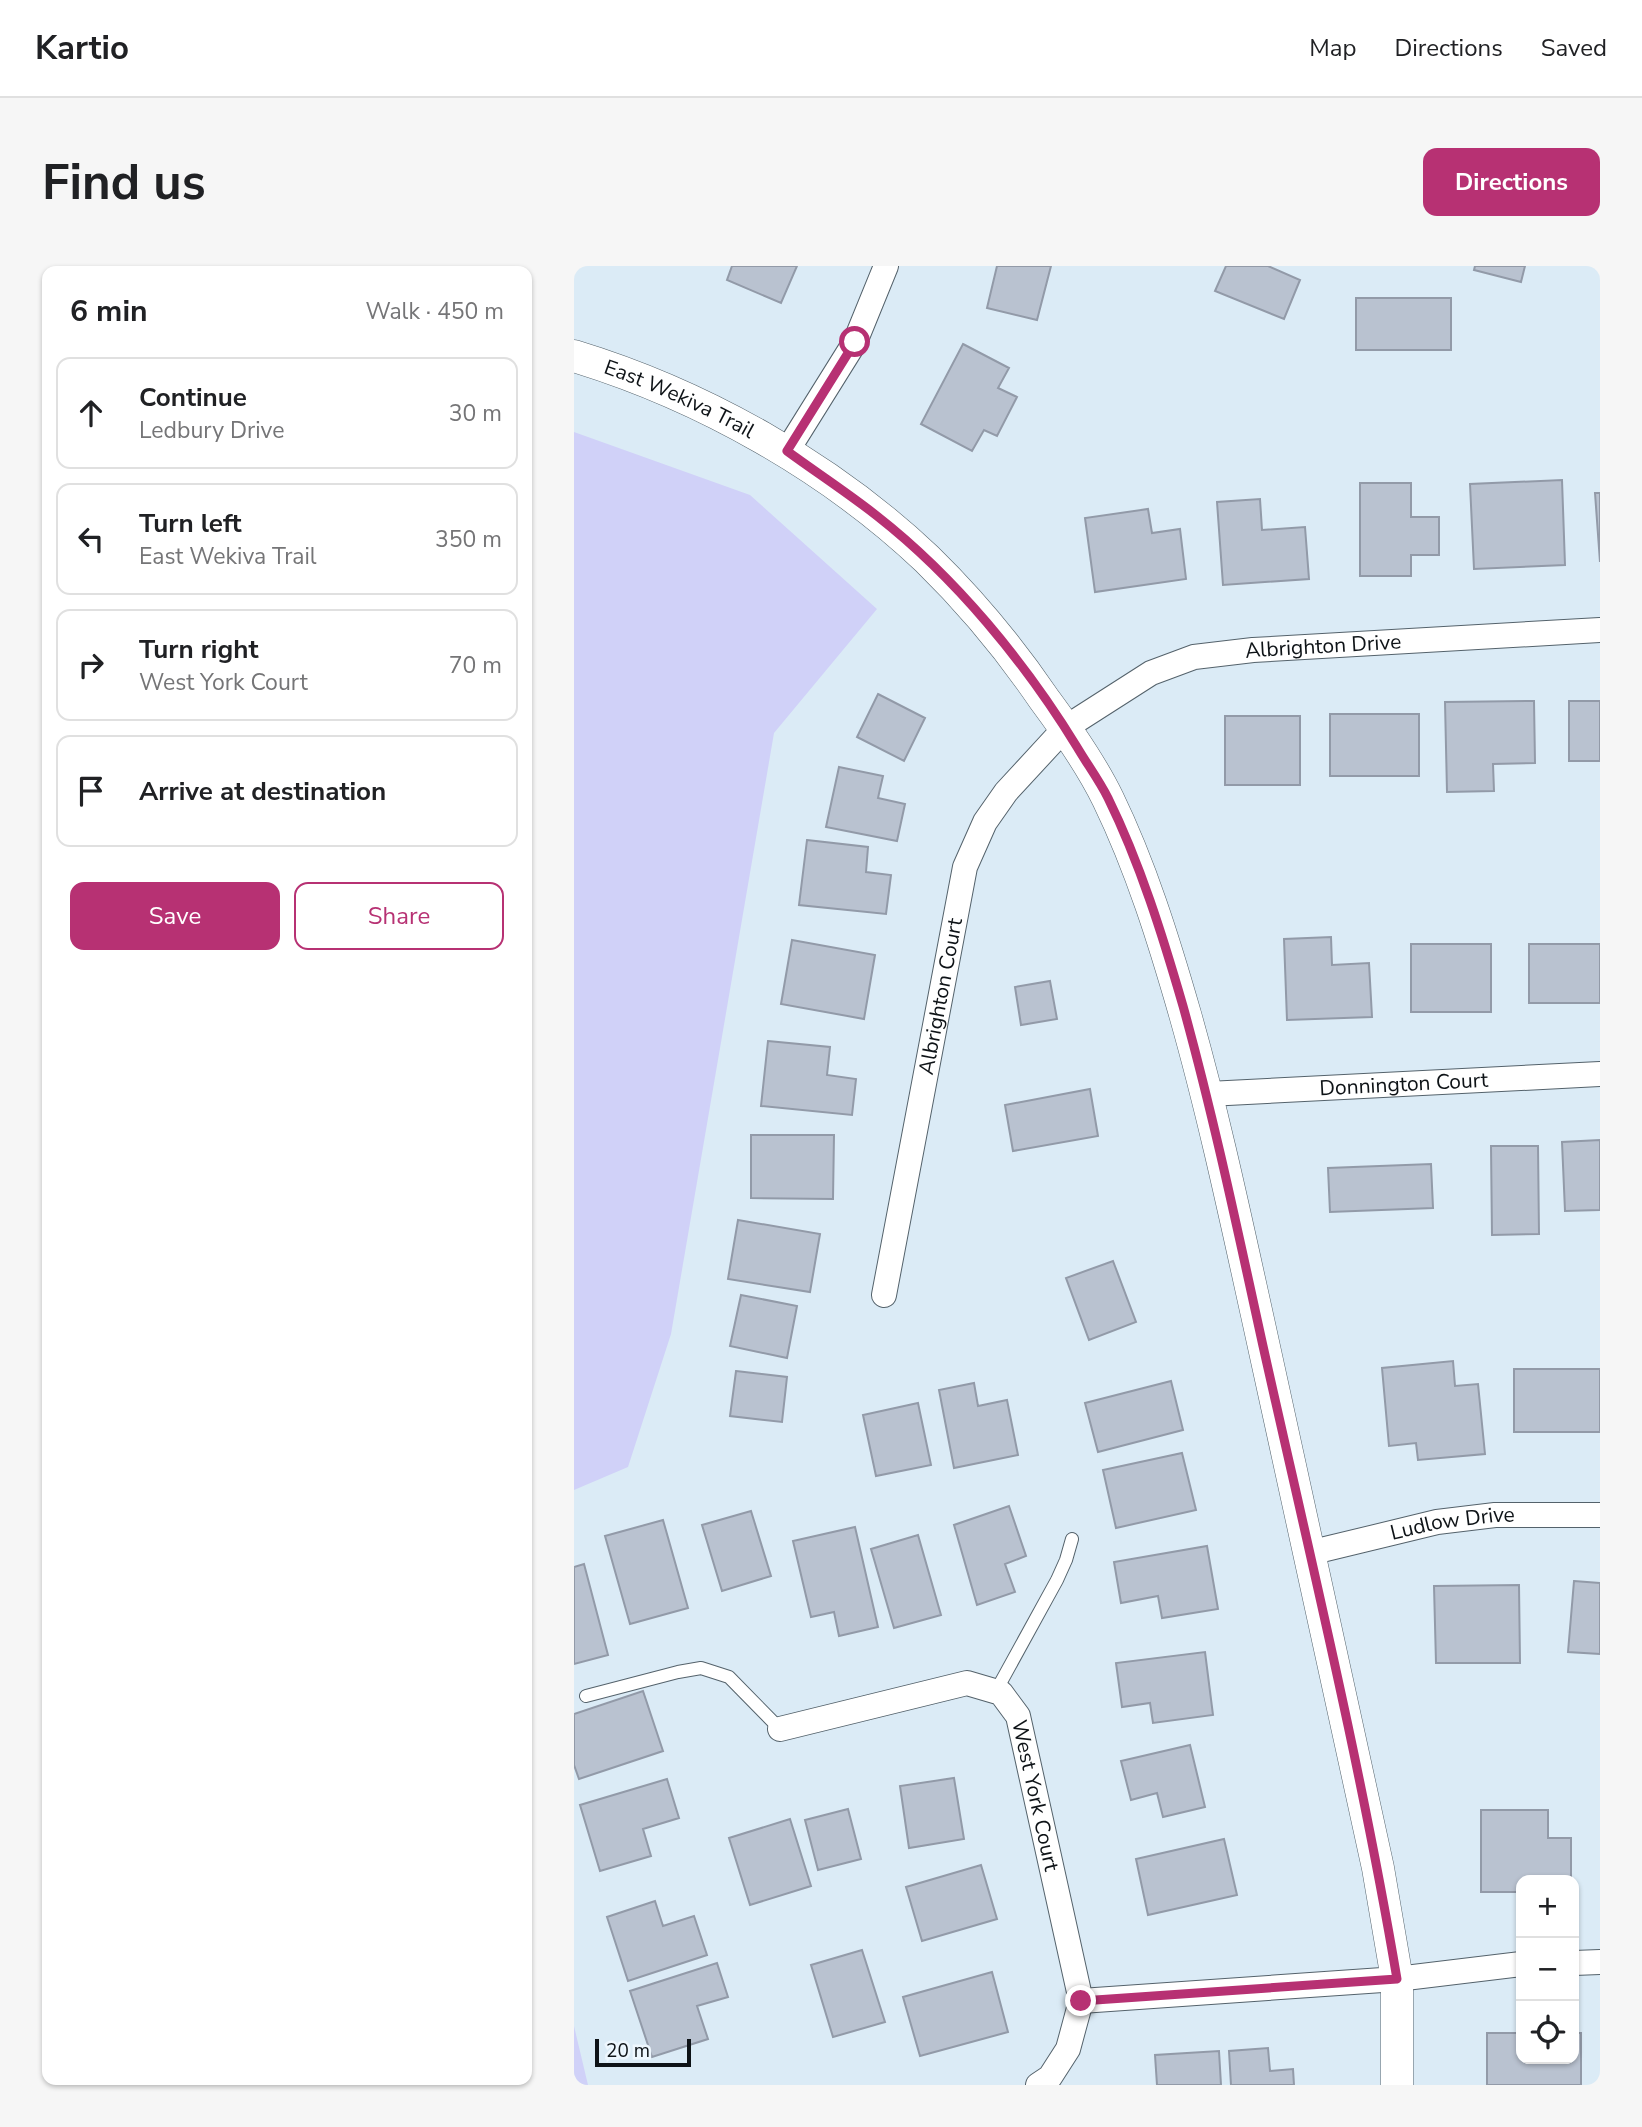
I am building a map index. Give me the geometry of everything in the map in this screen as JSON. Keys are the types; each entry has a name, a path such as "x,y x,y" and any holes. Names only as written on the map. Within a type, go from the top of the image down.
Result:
{"street":[{"path":"787,451 855,342 887,266"},
{"name":"East Wekiva Trail","path":"574,356 618,369 692,401 787,451 878,517 927,559 971,606 1025,671 1065,728 1107,797 1142,881 1167,951 1208,1094 1378,1868 1397,1979 1397,2085"},
{"name":"Albrighton Drive","path":"1065,728 1151,673 1194,657 1253,650 1600,630"},
{"name":"Albrighton Court","path":"884,1295 965,867 985,822 1006,792 1065,728"},
{"name":"Donnington Court","path":"1208,1094 1600,1074"},
{"name":"Ludlow Drive","path":"1309,1553 1437,1522 1495,1515 1600,1515"},
{"path":"780,1729 967,1683 996,1691"},
{"name":"West York Court","path":"996,1691 1001,1693 1018,1716 1081,2001 1068,2049 1050,2077 1038,2085"},
{"path":"1579,1963 1600,1962"},
{"path":"1081,2001 1397,1979 1516,1965"}],"lane":[{"path":"996,1691 1057,1580 1072,1539"},
{"path":"586,1696 701,1668 729,1677 780,1729"}],"shaded area":[{"path":"574,432 750,495 877,609 774,733 671,1334 628,1467 574,1490"},
{"path":"574,2026 588,2085 574,2085"}],"building":[{"path":"732,266 797,266 781,303 727,280"},
{"path":"997,266 1051,266 1037,320 987,308"},
{"path":"1226,266 1268,266 1300,280 1284,319 1215,291"},
{"path":"1475,266 1525,266 1521,282 1474,270"},
{"path":"1356,298 1451,298 1451,350 1356,350"},
{"path":"963,344 1009,368 998,388 1017,397 997,436 984,430 972,451 921,424"},
{"path":"1562,480 1565,565 1474,569 1470,484"},
{"path":"1360,483 1411,483 1411,517 1439,517 1439,555 1411,555 1411,576 1360,576"},
{"path":"1595,493 1600,493 1600,562"},
{"path":"1260,499 1262,530 1305,527 1309,579 1223,585 1217,502"},
{"path":"1148,509 1152,533 1180,529 1186,579 1095,592 1085,518"},
{"path":"878,694 925,718 904,761 857,737"},
{"path":"1534,701 1535,763 1493,764 1494,791 1447,792 1445,702"},
{"path":"1569,701 1600,701 1600,761 1569,761"},
{"path":"1330,714 1419,714 1419,776 1330,776"},
{"path":"1225,716 1300,716 1300,785 1225,785"},
{"path":"839,767 883,776 878,798 905,804 897,841 826,827"},
{"path":"807,840 868,847 866,872 891,875 886,914 799,905"},
{"path":"1331,937 1332,965 1369,963 1372,1017 1287,1020 1284,939"},
{"path":"792,940 875,955 864,1019 781,1004"},
{"path":"1411,944 1491,944 1491,1012 1411,1012"},
{"path":"1529,944 1600,944 1600,1003 1529,1003"},
{"path":"1050,981 1057,1019 1021,1025 1015,987"},
{"path":"768,1041 830,1047 827,1075 856,1079 852,1115 761,1106"},
{"path":"1090,1089 1098,1136 1013,1151 1005,1105"},
{"path":"751,1135 834,1135 833,1199 751,1198"},
{"path":"1600,1140 1600,1210 1565,1211 1562,1142"},
{"path":"1491,1146 1538,1146 1539,1234 1492,1235"},
{"path":"1431,1164 1433,1208 1330,1212 1328,1168"},
{"path":"738,1220 820,1234 810,1292 728,1279"},
{"path":"1113,1261 1136,1322 1089,1340 1066,1278"},
{"path":"741,1295 797,1306 787,1358 730,1346"},
{"path":"1453,1361 1455,1386 1478,1384 1485,1454 1418,1460 1416,1443 1389,1446 1382,1368"},
{"path":"1514,1369 1600,1369 1600,1432 1514,1432"},
{"path":"736,1371 787,1377 782,1422 730,1416"},
{"path":"1171,1381 1183,1430 1098,1452 1085,1403"},
{"path":"974,1383 978,1406 1007,1400 1018,1455 954,1468 939,1390"},
{"path":"918,1403 931,1465 876,1476 863,1415"},
{"path":"1182,1453 1196,1510 1116,1528 1103,1470"},
{"path":"1009,1506 1026,1556 1005,1564 1015,1592 977,1605 954,1525"},
{"path":"751,1511 771,1576 722,1591 702,1525"},
{"path":"663,1520 688,1608 630,1624 605,1536"},
{"path":"855,1527 878,1627 839,1636 834,1612 811,1617 793,1541"},
{"path":"918,1535 941,1615 894,1628 871,1549"},
{"path":"1207,1546 1218,1609 1162,1618 1158,1596 1121,1603 1114,1562"},
{"path":"584,1564 608,1655 574,1664 574,1567"},
{"path":"1574,1581 1600,1583 1600,1654 1568,1652"},
{"path":"1519,1585 1520,1663 1436,1663 1434,1586"},
{"path":"1205,1652 1213,1715 1153,1723 1150,1703 1122,1707 1116,1663"},
{"path":"643,1691 663,1751 579,1779 574,1765 574,1714"},
{"path":"1190,1745 1205,1807 1163,1817 1157,1793 1131,1800 1121,1761"},
{"path":"954,1778 964,1839 909,1848 900,1786"},
{"path":"667,1779 679,1818 643,1829 651,1856 600,1871 580,1805"},
{"path":"848,1809 861,1859 818,1870 805,1820"},
{"path":"1481,1810 1548,1810 1548,1838 1571,1838 1571,1875 1516,1875 1516,1892 1481,1892"},
{"path":"790,1819 811,1886 750,1905 729,1838"},
{"path":"1224,1839 1237,1895 1148,1915 1136,1859"},
{"path":"981,1865 997,1919 922,1941 906,1887"},
{"path":"655,1901 663,1926 694,1916 707,1955 628,1981 607,1917"},
{"path":"862,1950 885,2022 833,2037 811,1965"},
{"path":"717,1963 728,1997 697,2006 708,2039 652,2057 630,1991"},
{"path":"992,1972 1008,2032 920,2056 903,1997"},
{"path":"1487,2033 1516,2033 1516,2064 1579,2064 1581,2033 1581,2085 1487,2085"},
{"path":"1268,2048 1270,2071 1293,2069 1294,2085 1231,2085 1229,2051"},
{"path":"1219,2051 1221,2085 1157,2085 1155,2055"}],"route":[{"path":"855,342 787,451 878,517 927,559 971,606 1025,671 1065,728 1107,797 1142,881 1167,951 1208,1094 1355,1757 1397,1979 1081,2001"}]}
